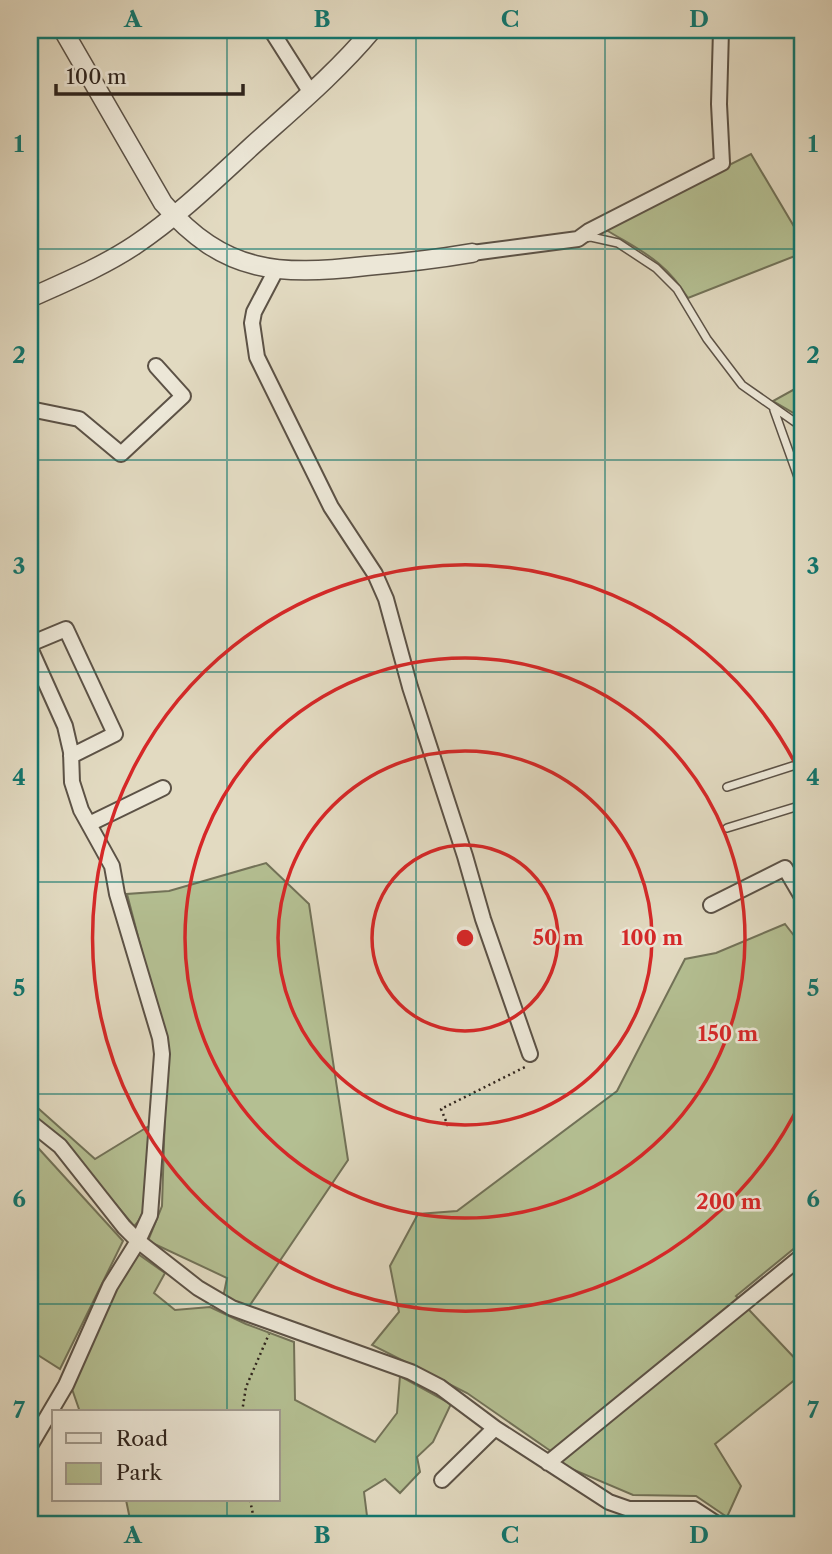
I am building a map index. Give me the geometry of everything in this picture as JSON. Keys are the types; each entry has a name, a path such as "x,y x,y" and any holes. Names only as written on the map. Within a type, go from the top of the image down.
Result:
{"street":[{"path":"63,30 154,189 175,216 208,245 247,262 276,270 317,272 578,239 722,163 719,104 720,30"},
{"path":"271,30 312,93"},
{"path":"30,298 106,262 134,246 175,216 312,93 372,30"},
{"path":"276,270 254,312 252,323 257,357 331,507 359,546 381,587 483,919 530,1054"},
{"path":"30,409 79,419 121,454 183,396 156,366"},
{"path":"30,1446 66,1385 110,1286 138,1241 150,1215 162,1054 160,1038 117,894 112,866 81,810 72,782 71,756 65,726 30,646 66,629 115,734 71,756"},
{"path":"89,824 163,788"},
{"path":"711,905 785,868 800,892"},
{"path":"30,1122 60,1146 138,1241 198,1288 232,1308 411,1371 456,1398 495,1428 609,1502 629,1509 694,1509 717,1524"},
{"path":"548,1463 802,1256"},
{"path":"442,1480 495,1428"}],"lane":[{"path":"578,239 590,237 618,243 656,268 677,289 707,339 742,385 802,427"},
{"path":"774,409 802,488"},
{"path":"727,787 802,763"},
{"path":"727,828 802,806"}],"path":[{"path":"448,1126 441,1109 534,1062 530,1054"},
{"path":"242,1410 246,1387 274,1325"},
{"path":"250,1502 255,1524"}],"green space":[{"path":"751,154 802,240 800,254 688,298 660,265 603,228"},
{"path":"802,385 802,418 773,401"},
{"path":"266,863 309,904 348,1160 248,1308 223,1298 227,1278 148,1241 162,1206 167,1048 127,894 169,891"},
{"path":"785,924 802,946 802,1242 736,1296 802,1366 802,1374 715,1444 741,1486 727,1517 696,1496 633,1495 567,1467 552,1452 467,1393 372,1345 399,1312 390,1266 418,1214 457,1211 617,1091 685,959 716,953"},
{"path":"30,1101 95,1159 149,1126 147,1194 140,1218 134,1226 62,1141 30,1115"},
{"path":"30,1139 123,1241 60,1369 30,1350"},
{"path":"138,1254 165,1273 154,1293 175,1310 210,1307 294,1342 295,1400 375,1442 397,1413 400,1376 451,1404 433,1442 417,1457 420,1472 400,1493 385,1479 364,1492 368,1524 131,1524 126,1502 280,1502 280,1410 79,1410 72,1389 116,1287"}]}
